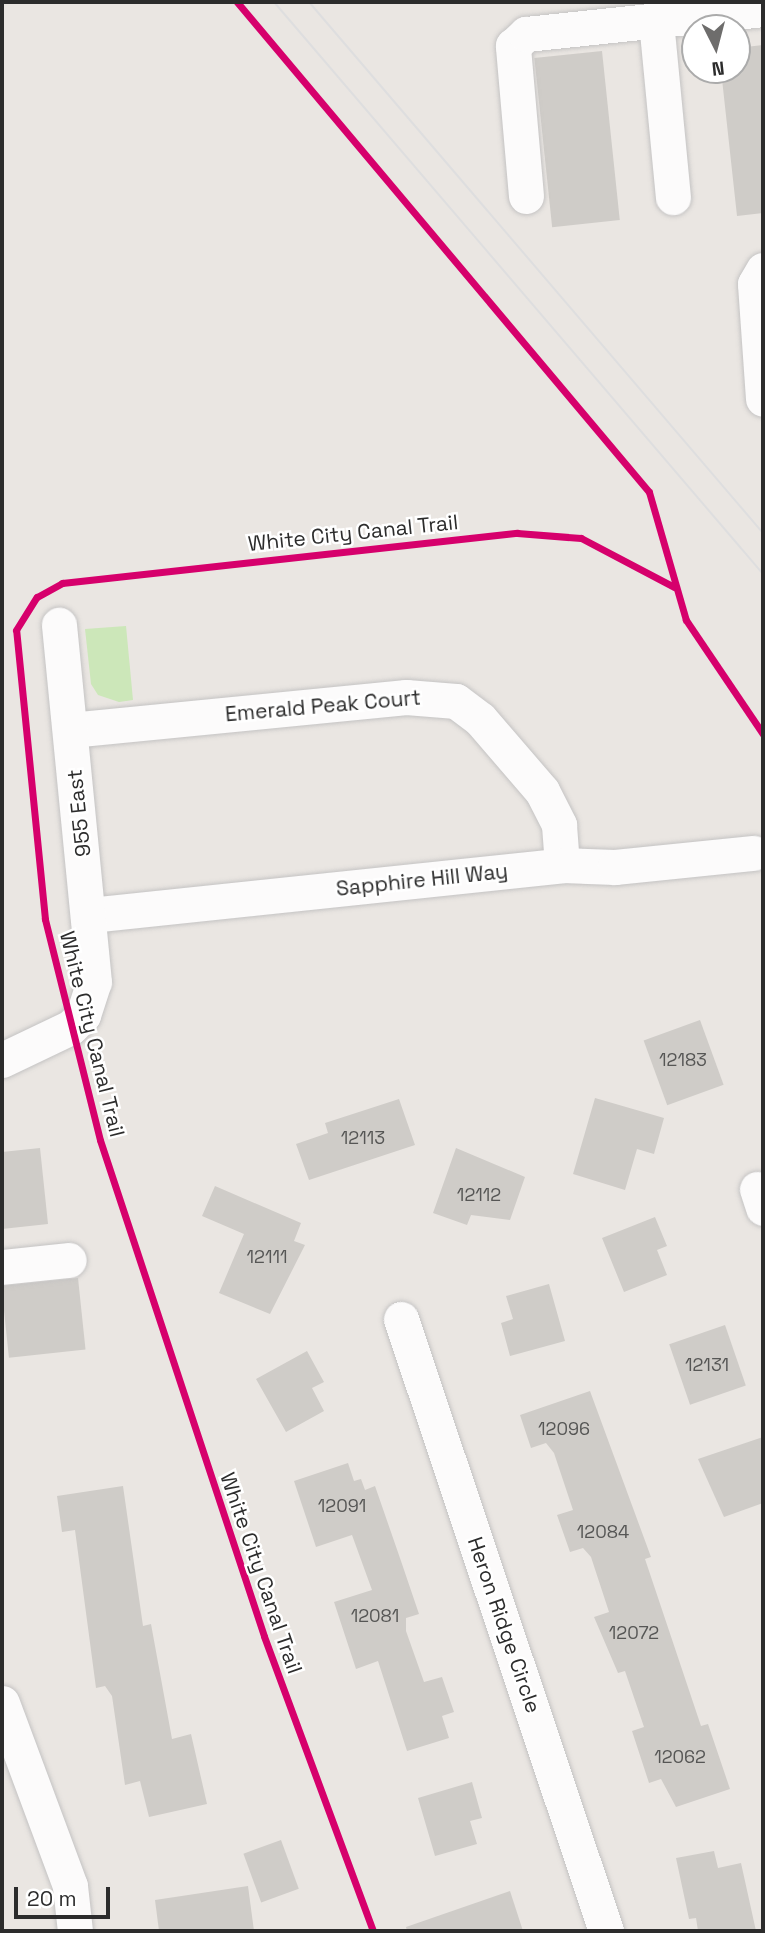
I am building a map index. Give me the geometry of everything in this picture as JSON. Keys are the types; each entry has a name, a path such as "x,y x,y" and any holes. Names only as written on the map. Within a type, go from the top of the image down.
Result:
{"street":[{"path":"526,196 513,46 526,34 763,9"},
{"path":"656,21 673,197"},
{"path":"763,270 755,284 763,399"},
{"name":"955 East","path":"2,1060 59,1037 91,1001 90,915 59,625"},
{"name":"Emerald Peak Court","path":"70,730 406,697 456,701 480,719 542,791 559,825 562,865"},
{"name":"Sapphire Hill Way","path":"90,915 562,865 615,867 753,853"},
{"path":"2,1267 69,1260"},
{"name":"Heron Ridge Circle","path":"401,1319 606,1931"},
{"path":"2,1703 70,1886 75,1931"}],"green space":[{"path":"126,626 133,700 119,702 98,695 91,684 85,629"}],"building":[{"path":"763,45 763,213 737,216 723,84 751,84 751,46"},
{"path":"602,51 620,220 552,227 534,58"},
{"path":"700,1020 724,1085 667,1105 644,1041"},
{"path":"595,1098 664,1118 654,1154 637,1149 625,1190 573,1174"},
{"path":"399,1099 415,1145 309,1180 296,1144 328,1133 325,1123"},
{"path":"40,1148 48,1224 2,1229 2,1152"},
{"path":"456,1148 525,1177 510,1220 471,1215 467,1225 433,1213"},
{"path":"215,1186 301,1223 294,1241 305,1245 270,1314 219,1293 244,1234 202,1216"},
{"path":"655,1217 667,1246 657,1250 667,1275 624,1292 602,1238"},
{"path":"78,1278 86,1350 9,1358 2,1286"},
{"path":"549,1284 565,1341 510,1356 501,1323 513,1319 506,1296"},
{"path":"725,1325 746,1386 690,1405 669,1344"},
{"path":"307,1351 324,1382 312,1388 324,1411 286,1432 256,1379"},
{"path":"590,1391 651,1557 645,1559 701,1726 708,1724 730,1789 676,1807 661,1779 649,1783 632,1731 644,1727 625,1671 618,1673 594,1617 609,1612 591,1557 583,1548 570,1552 557,1515 573,1510 554,1453 546,1443 531,1448 520,1415"},
{"path":"763,1437 763,1503 724,1517 698,1459"},
{"path":"348,1463 354,1481 361,1479 365,1490 375,1486 419,1614 406,1618 406,1631 424,1682 442,1677 454,1712 442,1716 449,1738 407,1751 378,1661 356,1669 334,1602 372,1590 352,1535 316,1547 294,1481"},
{"path":"123,1486 143,1626 151,1624 172,1739 191,1734 207,1804 149,1817 140,1781 125,1785 112,1696 105,1686 96,1688 75,1530 62,1532 57,1496"},
{"path":"472,1782 482,1818 470,1821 477,1844 435,1856 418,1798"},
{"path":"281,1840 299,1889 261,1903 243,1854"},
{"path":"714,1851 718,1868 741,1863 756,1931 698,1931 696,1918 689,1919 676,1858"},
{"path":"248,1886 254,1931 159,1931 155,1900"},
{"path":"510,1891 523,1931 407,1931 406,1927"}],"tram line":[{"path":"274,2 763,574"},
{"path":"309,2 763,533"}],"cycle path":[{"path":"237,2 649,492 686,620 763,734"},
{"name":"White City Canal Trail","path":"373,1931 264,1636 100,1140 45,919 16,630 37,597 62,583 517,533 581,538 674,587"}]}
